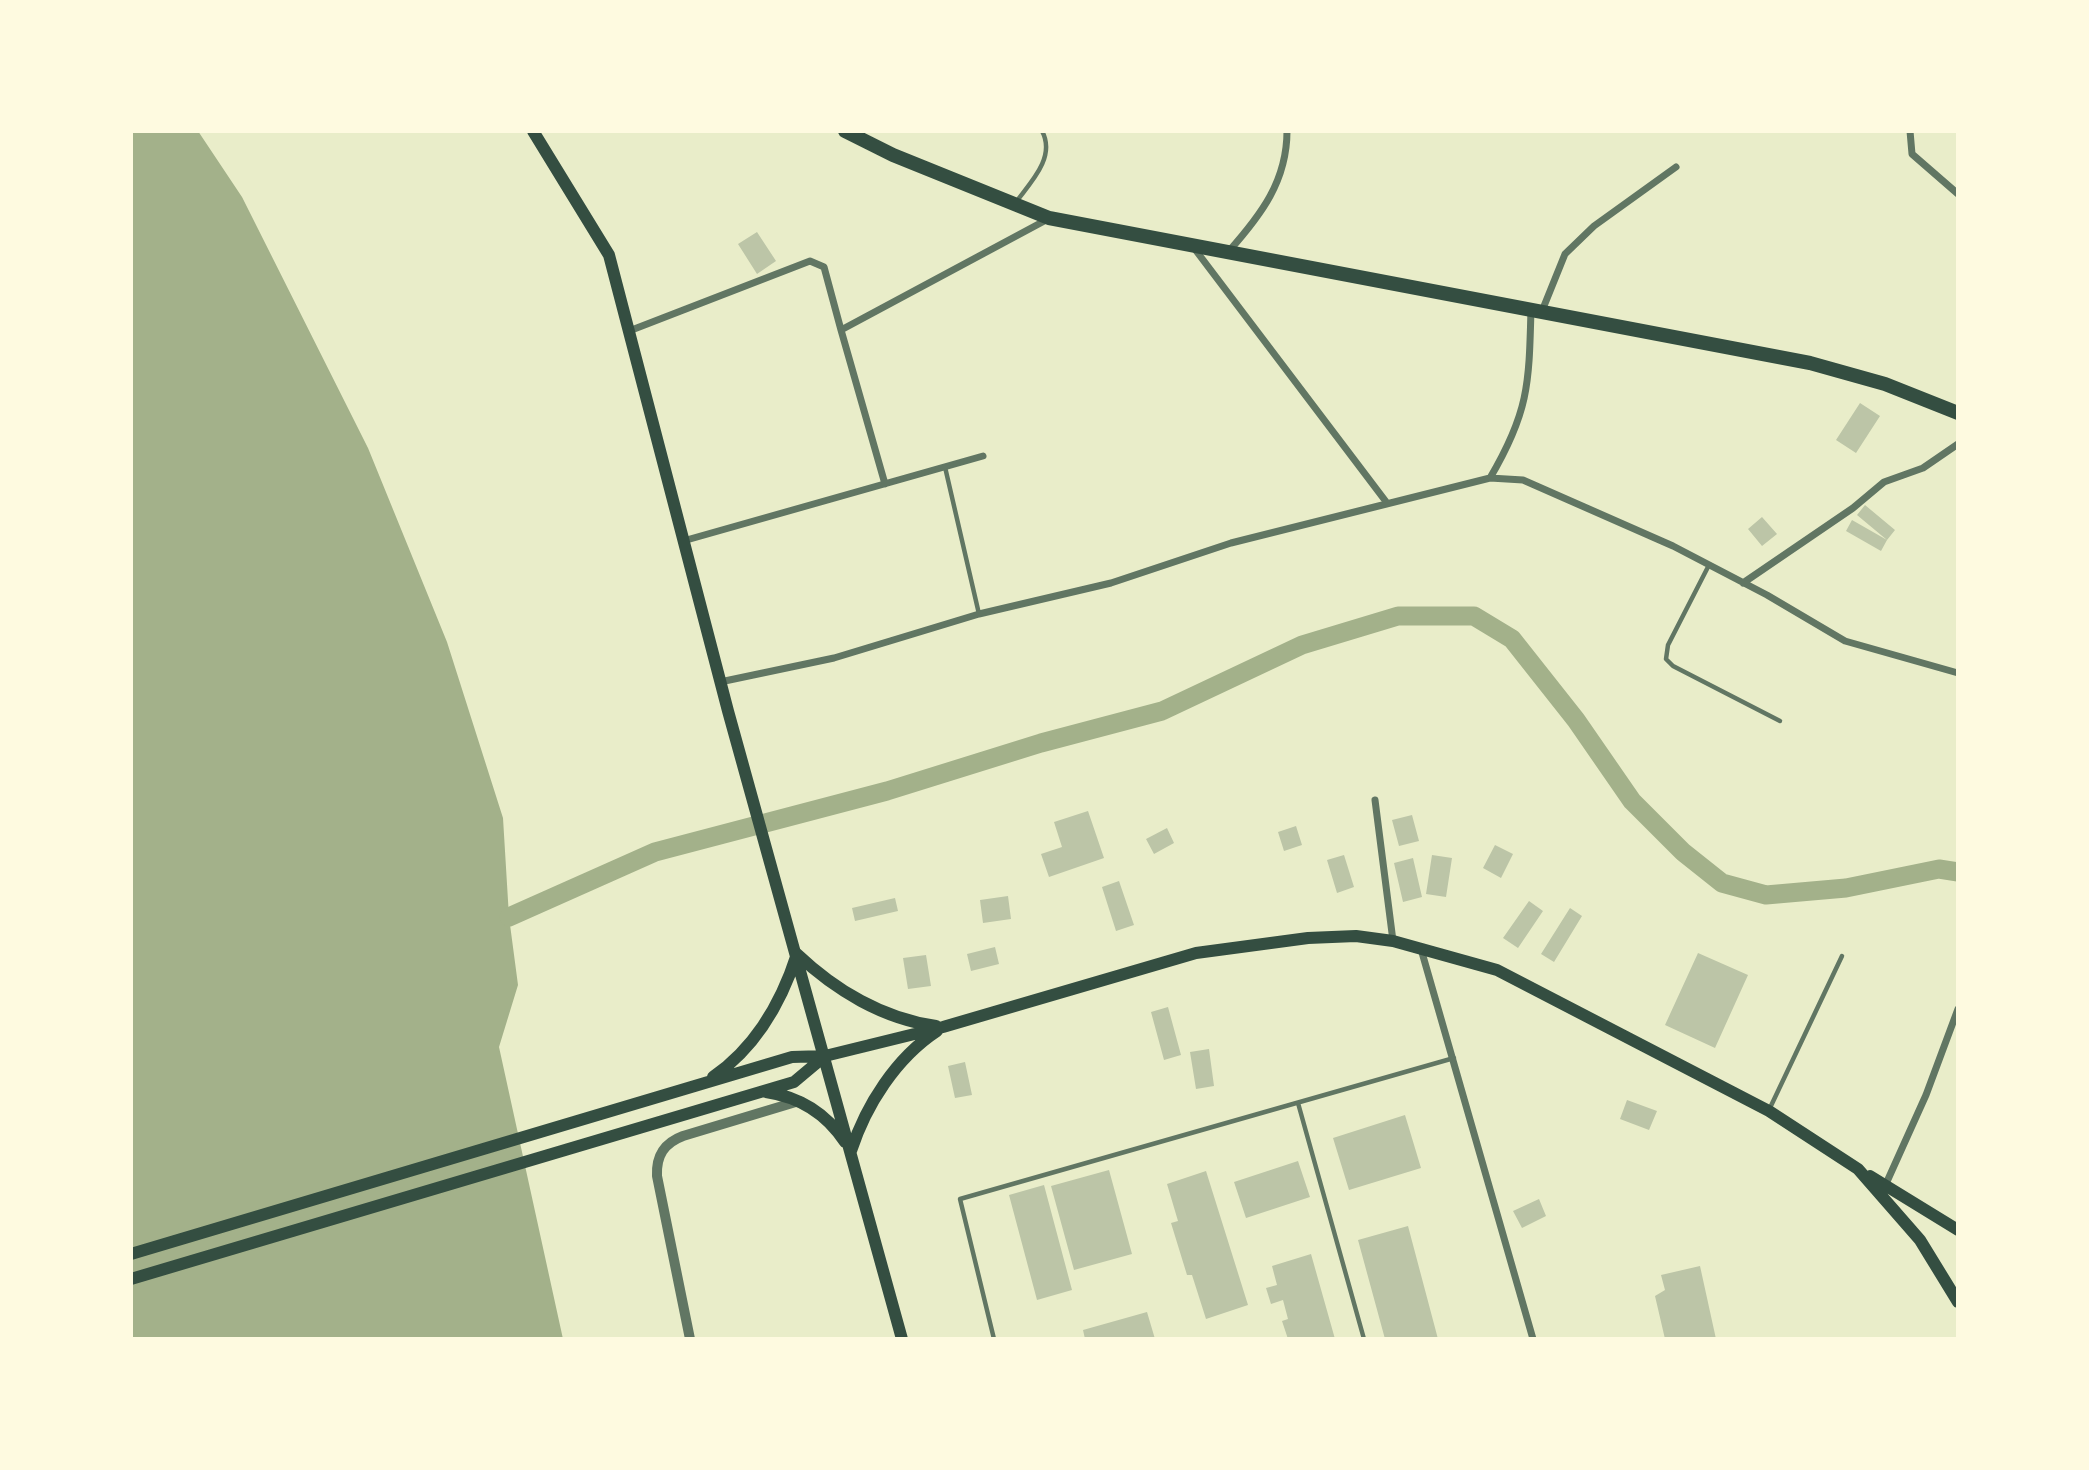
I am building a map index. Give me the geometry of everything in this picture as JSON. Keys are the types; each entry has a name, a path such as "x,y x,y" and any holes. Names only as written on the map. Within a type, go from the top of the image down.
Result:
{"highway":[{"path":"845,131 893,155 1049,218 1194,248 1810,363 1885,384 1958,413"}],"main road":[{"path":"533,131 609,255 720,682 902,1339"},
{"path":"131,1254 792,1057 825,1056 943,1027 1196,953 1308,938 1356,936 1420,948 1497,970 1769,1111 1955,1230"},
{"path":"797,954 831,983 866,1003 904,1019 943,1027"},
{"path":"705,1083 728,1067 756,1039 778,1003 797,954"},
{"path":"851,1151 866,1115 890,1077 919,1045 943,1027"},
{"path":"131,1279 794,1082 825,1056"},
{"path":"762,1092 799,1101 829,1121 851,1151"},
{"path":"1858,1169 1920,1240 1958,1302"}],"street":[{"path":"1227,254 1254,224 1279,181 1285,162 1287,131"},
{"path":"1910,131 1912,154 1958,194"},
{"path":"1490,478 1509,446 1525,403 1536,310 1565,254 1594,226 1676,167"},
{"path":"841,330 1049,218"},
{"path":"1194,248 1387,503"},
{"path":"629,331 810,261 824,267 885,484"},
{"path":"1743,583 1853,508 1884,482 1923,468 1958,444"},
{"path":"683,541 983,456"},
{"path":"720,682 834,658 979,614 1111,583 1231,543 1490,478 1523,480 1709,565 1845,641 1958,673"},
{"path":"1376,800 1393,942"},
{"path":"1420,948 1454,1058 1533,1339"},
{"path":"1885,1186 1926,1095 1958,1009"},
{"path":"690,1339 657,1176 660,1154 676,1138 799,1101"}],"lane":[{"path":"1014,205 1044,162 1048,141 1042,131"},
{"path":"945,467 979,614"},
{"path":"1709,565 1668,645 1666,659 1673,666 1780,721"},
{"path":"1769,1111 1842,956"},
{"path":"994,1339 960,1199 1454,1058"},
{"path":"1298,1103 1364,1339"}],"shaded area":[{"path":"131,131 198,131 242,197 368,448 447,642 503,818 509,917 518,985 499,1047 563,1339 131,1339"}],"building":[{"path":"757,232 776,261 757,274 738,244"},
{"path":"1860,403 1880,416 1856,453 1836,440"},
{"path":"1865,505 1895,530 1887,540 1857,515"},
{"path":"1762,517 1777,534 1762,546 1748,529"},
{"path":"1852,520 1887,540 1881,551 1846,531"},
{"path":"1088,811 1104,858 1049,877 1041,854 1062,847 1054,822"},
{"path":"1412,815 1419,841 1399,846 1392,820"},
{"path":"1296,826 1302,845 1284,851 1278,832"},
{"path":"1167,828 1174,843 1154,854 1146,839"},
{"path":"1495,845 1513,854 1501,878 1483,868"},
{"path":"1344,855 1354,887 1337,893 1327,860"},
{"path":"1432,855 1452,858 1446,897 1426,894"},
{"path":"1413,858 1422,897 1403,902 1394,863"},
{"path":"1119,881 1134,925 1116,931 1102,887"},
{"path":"1008,896 1011,919 983,923 980,900"},
{"path":"895,898 898,911 855,921 852,908"},
{"path":"1529,901 1543,911 1518,948 1503,938"},
{"path":"1570,908 1582,916 1554,962 1541,954"},
{"path":"995,947 999,964 971,971 967,954"},
{"path":"1698,953 1748,975 1715,1048 1665,1025"},
{"path":"926,955 931,986 908,989 903,958"},
{"path":"1168,1007 1181,1055 1164,1060 1151,1012"},
{"path":"1209,1049 1214,1086 1196,1089 1190,1052"},
{"path":"965,1062 972,1095 955,1098 948,1066"},
{"path":"1627,1100 1657,1111 1649,1130 1620,1119"},
{"path":"1405,1115 1421,1168 1349,1190 1333,1138"},
{"path":"1298,1161 1310,1197 1246,1218 1234,1182"},
{"path":"1109,1170 1132,1254 1074,1270 1051,1186"},
{"path":"1206,1171 1248,1305 1206,1319 1192,1275 1187,1275 1171,1223 1178,1221 1167,1184"},
{"path":"1044,1185 1072,1290 1037,1300 1009,1195"},
{"path":"1539,1199 1546,1216 1522,1228 1513,1211"},
{"path":"1408,1226 1438,1339 1385,1339 1358,1240"},
{"path":"1311,1254 1335,1339 1288,1339 1282,1321 1288,1319 1283,1300 1271,1304 1266,1288 1277,1285 1272,1266"},
{"path":"1700,1266 1716,1339 1665,1339 1655,1296 1665,1290 1661,1275"},
{"path":"1147,1312 1155,1339 1085,1339 1083,1330"}],"waterway":[{"path":"509,917 655,852 887,791 1041,743 1162,711 1302,645 1398,616 1474,616 1512,639 1576,720 1632,801 1683,852 1722,883 1766,895 1846,888 1939,869 1958,872"}]}
